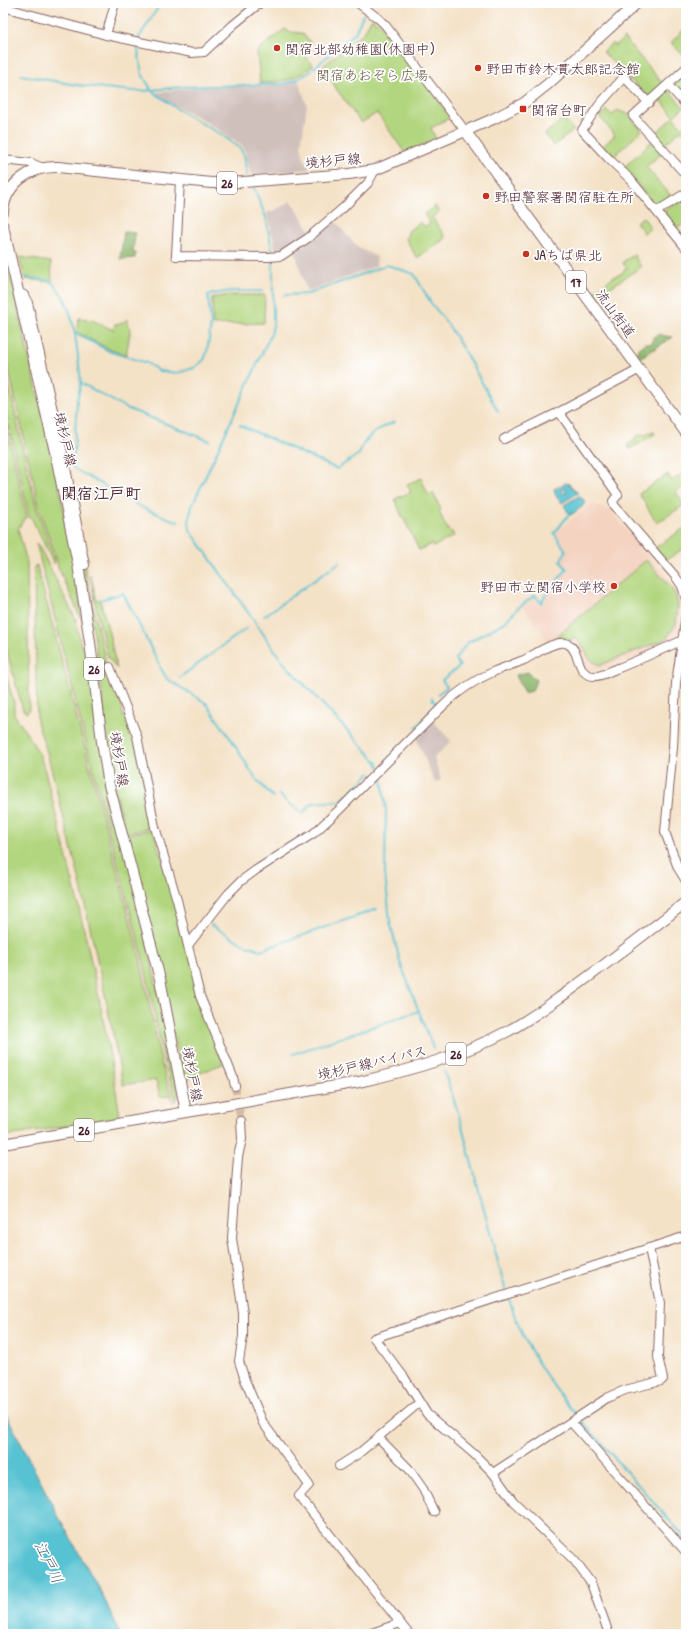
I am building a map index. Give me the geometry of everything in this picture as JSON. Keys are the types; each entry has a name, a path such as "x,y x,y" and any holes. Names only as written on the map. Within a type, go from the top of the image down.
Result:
{"main road":[{"name":"境杉戸線","path":"3,211 5,200 14,184 30,173 43,168 58,167 211,183 349,174 375,170 507,113 530,98 638,3"},
{"name":"流山街道","path":"466,132 640,369 682,419 686,433"},
{"name":"境杉戸線","path":"3,226 56,456 78,564 109,785 158,971 186,1112 3,1144"},
{"name":"境杉戸線バイパス","path":"186,1112 359,1082 426,1065 474,1047 509,1031 533,1016 628,948 686,902"}],"street":[{"path":"106,35 115,3"},
{"path":"3,7 106,35 192,53 204,52 260,3"},
{"path":"358,3 386,26 466,132"},
{"path":"686,68 633,116 686,175"},
{"path":"648,103 624,77 599,105 582,130 631,180 686,247"},
{"path":"668,85 686,105"},
{"path":"3,160 31,163 43,168"},
{"path":"180,180 176,256 268,257 281,256 308,238 368,183 375,170"},
{"path":"657,211 686,193"},
{"path":"17,291 24,295 30,311 63,453 85,564"},
{"path":"504,439 640,369"},
{"path":"559,412 618,495 613,501 614,505 684,585 686,599"},
{"path":"686,615 676,683 673,746 665,832 682,867 686,881"},
{"path":"188,944 228,894 241,881 314,833 340,810 451,698 495,671 516,663 558,643 568,645 573,649 582,669 588,674 596,676 642,659 683,640"},
{"path":"110,667 137,736 155,827 188,944 200,996 233,1077 235,1086"},
{"path":"241,1121 242,1140 238,1157 232,1238 243,1313 243,1336 239,1361 245,1380 267,1430 309,1485 299,1496 409,1634"},
{"path":"609,1634 591,1583 582,1569 513,1502 493,1474 474,1454 427,1414 404,1377 374,1338 686,1236"},
{"path":"493,1474 607,1398 625,1390 661,1381 663,1379 658,1357 660,1303 649,1248"},
{"path":"339,1466 379,1438 419,1403"},
{"path":"573,1421 686,1552"},
{"path":"379,1438 409,1469 434,1512"},
{"path":"369,1634 400,1623"}],"shaded area":[{"path":"298,79 307,105 301,145 304,158 310,169 251,175 246,154 242,145 200,118 177,106 176,108 155,93 181,89 283,84"},
{"path":"291,201 312,233 301,242 277,254 267,212 272,212"},
{"path":"335,221 357,247 377,257 376,266 307,292 295,252"},
{"name":"野田市立関宿小学校","path":"592,503 610,511 667,578 678,595 681,608 679,631 675,637 641,655 595,671 586,667 577,645 570,640 557,638 549,642 522,606 534,598 541,605 545,597 568,569 561,561 567,551 555,533"},
{"path":"432,720 451,741 434,758 441,780 435,783 416,737"}],"green space":[{"name":"関宿あおぞら広場","path":"372,18 380,24 451,117 431,128 436,139 405,153 377,113 361,123 337,90 324,68 324,65 364,32"},
{"path":"686,27 686,58 671,43"},
{"name":"関宿あおぞら広場","path":"285,29 289,32 302,33 312,44 302,51 313,66 288,79 276,82 260,83 257,51"},
{"path":"624,38 664,85 650,97 648,97 603,52 612,43 615,46"},
{"path":"686,72 686,101 674,87 674,84"},
{"path":"666,90 669,91 684,107 674,116 658,97"},
{"path":"607,110 612,115 618,110 628,114 642,130 612,158 602,147 615,135 597,114 598,112 601,116"},
{"path":"673,117 683,128 686,125 686,134 681,130 664,145 654,135"},
{"path":"563,119 574,130 553,146 545,134"},
{"path":"652,141 662,153 646,167 673,198 660,206 656,206 623,168"},
{"path":"686,197 686,223 675,229 663,211"},
{"path":"435,206 439,212 432,217 446,238 417,258 406,239 409,230 421,222 425,227 430,223 424,214"},
{"path":"643,217 651,228 644,233 636,222"},
{"path":"124,232 135,233 133,253 136,253 135,258 120,259"},
{"path":"3,245 55,468 73,554 83,623 58,567 40,511 3,344"},
{"path":"634,255 641,267 594,298 591,294 613,277 622,273 627,267 623,264 624,261"},
{"path":"19,257 51,262 52,282 25,279"},
{"path":"230,295 265,295 264,323 213,325 212,298"},
{"path":"79,318 92,320 113,330 115,324 122,323 128,319 127,324 131,328 126,355 111,350 76,332"},
{"path":"659,334 673,337 640,358 637,350 646,343 649,344 653,342 653,337"},
{"path":"3,359 36,506 54,559 54,564 31,517 29,517 3,399"},
{"path":"3,412 27,518 24,519 18,529 27,563 29,710 27,713 23,710 3,638"},
{"path":"654,432 655,434 630,449 627,445 636,439 635,437"},
{"path":"686,471 686,485 676,492 684,505 657,523 639,494 668,474 672,481"},
{"path":"66,472 95,617 112,688 116,687 122,706 123,717 127,716 137,744 152,827 126,833 112,776 95,641"},
{"path":"421,478 428,495 433,493 441,510 439,512 448,530 452,532 454,536 433,547 431,544 419,550 402,517 395,499 411,492 407,484"},
{"path":"686,527 686,547 666,560 655,548"},
{"path":"36,543 39,546 76,620 81,647 89,654 95,702 153,969 178,1093 176,1102 164,1060 144,963 90,759"},
{"path":"646,560 671,587 676,596 678,605 676,624 666,639 600,665 591,660 581,644 574,638 572,641 556,637"},
{"path":"37,566 140,958 161,1061 171,1095 160,1097 156,1080 123,1085 79,878 47,752 37,722 34,567"},
{"path":"90,574 97,600 100,599 117,669 108,657 98,617"},
{"path":"3,665 14,703 14,714 39,753 45,771 77,900 96,986 120,1117 3,1137"},
{"path":"528,672 536,680 532,691 524,693 516,675"},
{"path":"153,829 223,1064 184,1081 126,835"}],"water":[{"path":"566,483 578,493 562,503 556,496 554,489 560,486 563,493 566,494 561,486"},
{"path":"579,496 585,501 583,506 571,515 564,505"},
{"name":"江戸川","path":"3,1408 56,1512 103,1596 120,1634 3,1634"}],"waterway":[{"path":"138,39 161,3"},
{"path":"314,68 355,33 363,15"},
{"path":"137,44 142,74 152,91 179,110 222,135 240,148 244,155 247,175"},
{"path":"21,75 76,85 144,91 181,87 283,84 298,79 311,71"},
{"path":"253,186 266,217 273,255"},
{"path":"273,260 273,326 271,334 192,506 189,519 190,530 283,662 377,762 379,767"},
{"path":"284,295 308,294 387,265 414,274 431,303 447,323 463,349 498,411"},
{"path":"24,277 50,281 59,290 65,301 74,328 81,383 126,408 210,441"},
{"path":"75,333 111,352 147,363 159,371 177,373 194,368 204,360 207,352 211,325 208,295 231,291 262,291"},
{"path":"81,383 77,400 73,468 143,508 178,522"},
{"path":"240,425 337,469 359,454 364,443 371,435 385,426 395,422"},
{"path":"438,694 447,687 442,680 460,666 455,659 467,643 505,622 518,608 535,595 541,603 544,597 567,569 560,561 566,551 554,533 569,515"},
{"path":"264,616 340,562"},
{"path":"100,600 123,593 159,664"},
{"path":"179,678 247,628"},
{"path":"160,667 167,679 206,703 255,778 273,797"},
{"path":"416,728 436,705 432,698"},
{"path":"381,771 386,810 385,874 390,922 401,965 433,1048"},
{"path":"279,794 287,802 303,813 312,803 341,801 370,773"},
{"path":"211,925 243,944 261,950 377,909"},
{"path":"293,1054 419,1011"},
{"path":"444,1072 458,1112 506,1292"},
{"path":"508,1296 513,1313 536,1360 555,1389 577,1416"},
{"path":"580,1419 686,1539"}],"tunnel":[{"path":"235,1086 241,1121"}],"place":[{"name":"関宿北部幼稚園(休園中)","path":"277,48"},
{"name":"野田市鈴木貫太郎記念館","path":"478,68"},
{"name":"関宿台町","path":"523,109"},
{"name":"野田警察署関宿駐在所","path":"486,196"},
{"name":"JAちば県北","path":"526,254"},
{"name":"野田市立関宿小学校","path":"614,586"}],"district":[{"name":"関宿江戸町","path":"101,493"}]}
